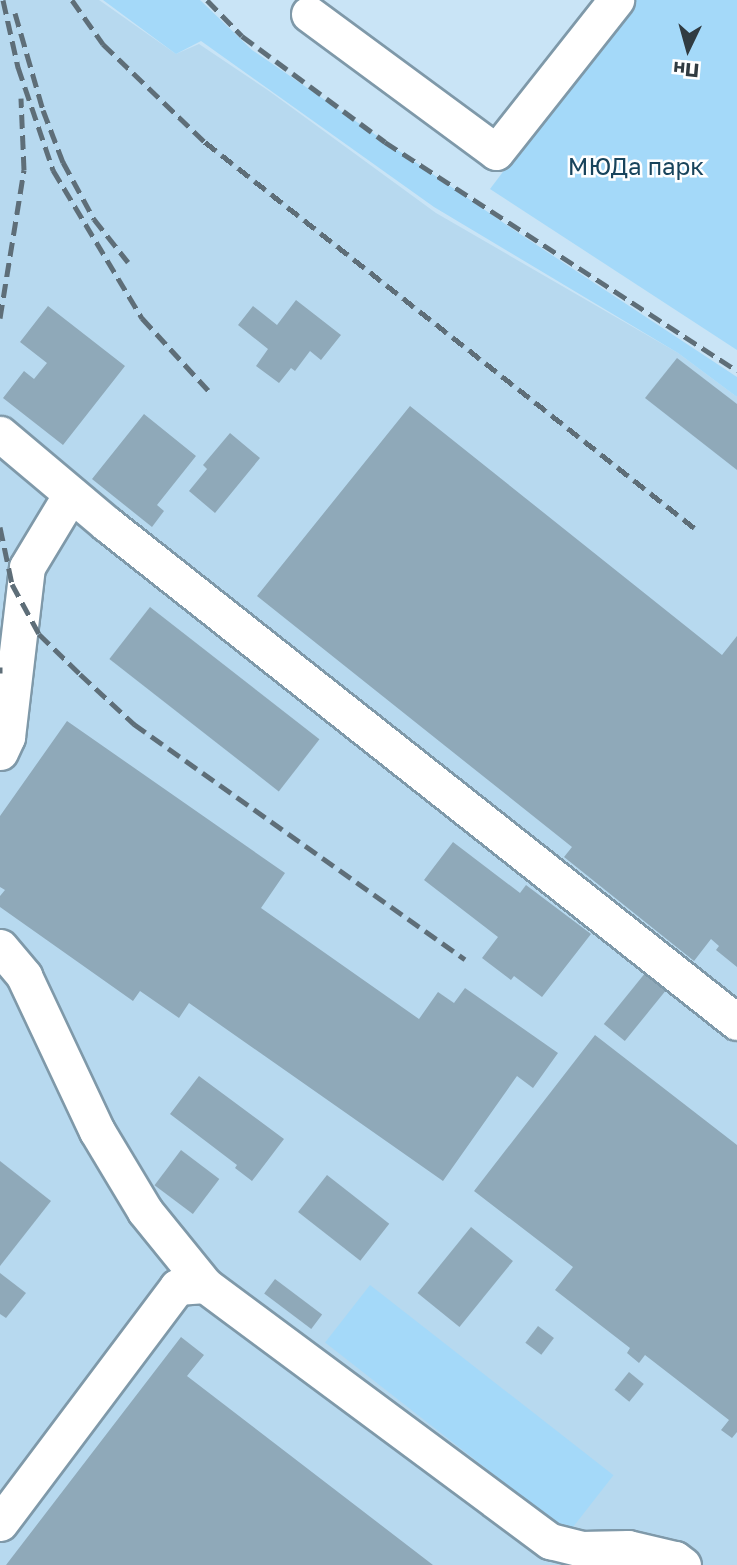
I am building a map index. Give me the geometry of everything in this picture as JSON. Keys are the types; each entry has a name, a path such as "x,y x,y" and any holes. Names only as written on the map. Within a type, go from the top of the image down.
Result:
{"lane":[{"path":"309,14 496,152 617,0"},
{"path":"0,434 71,494 737,1022"},
{"path":"0,752 7,737 27,567 71,494"},
{"path":"0,947 23,976 97,1130 145,1211 205,1285 550,1541 580,1549 628,1548 675,1559 683,1565"},
{"path":"0,1523 177,1287 205,1285"}],"shaded area":[{"path":"0,0 99,0 176,54 199,44 269,91 436,213 678,353 737,397 737,1565 0,1565"}],"green space":[{"path":"103,0 200,0 252,50 520,234 737,377 737,397 678,353 434,207 201,41 176,54"},
{"name":"МЮДа парк","path":"633,0 737,0 737,350 490,189"},
{"path":"370,1285 613,1475 569,1533 325,1343"}],"building":[{"path":"296,300 341,335 321,360 310,351 295,371 291,368 279,383 256,366 268,349 238,325 253,306 277,325"},
{"path":"48,306 125,366 63,445 3,398 24,371 34,379 47,363 20,342"},
{"path":"677,358 737,404 737,470 645,398"},
{"path":"410,406 722,655 737,636 737,967 716,950 719,946 711,939 694,961 564,857 572,847 257,596"},
{"path":"144,414 196,456 157,505 164,511 152,527 92,479"},
{"path":"230,433 260,458 215,513 189,491 207,469 203,465"},
{"path":"150,607 319,739 279,791 109,659"},
{"path":"67,721 285,873 261,908 419,1019 438,992 454,1003 465,988 558,1053 533,1088 517,1076 443,1181 189,1003 179,1018 140,991 133,1001 0,907 0,896 5,890 0,887 0,816"},
{"path":"453,842 520,893 526,885 591,934 542,997 514,976 511,980 482,958 498,937 424,880"},
{"path":"646,972 667,989 625,1041 604,1024"},
{"path":"595,1035 737,1145 737,1432 732,1438 721,1430 729,1420 645,1355 639,1363 627,1353 630,1348 555,1290 573,1267 474,1191"},
{"path":"199,1076 284,1139 252,1181 235,1168 237,1165 170,1114"},
{"path":"181,1150 219,1179 193,1214 155,1185"},
{"path":"0,1161 51,1201 0,1266"},
{"path":"327,1175 389,1224 360,1261 298,1212"},
{"path":"471,1227 513,1261 459,1327 418,1293"},
{"path":"0,1273 26,1293 6,1318 0,1314"},
{"path":"275,1279 322,1315 311,1329 264,1293"},
{"path":"538,1326 554,1338 541,1355 525,1343"},
{"path":"181,1337 204,1355 187,1376 433,1565 6,1565"},
{"path":"629,1372 644,1384 629,1402 615,1390"}],"railway":[{"path":"3,0 18,67 53,170 142,318 208,390"},
{"path":"72,0 103,44 205,142 697,530"},
{"path":"207,0 242,36 385,142 737,371"},
{"path":"15,13 43,110 63,162 94,219 128,262"},
{"path":"0,318 24,170 21,98"},
{"path":"0,527 12,584 39,634 80,674 134,724 465,959"},
{"path":"0,667 0,673"}]}
